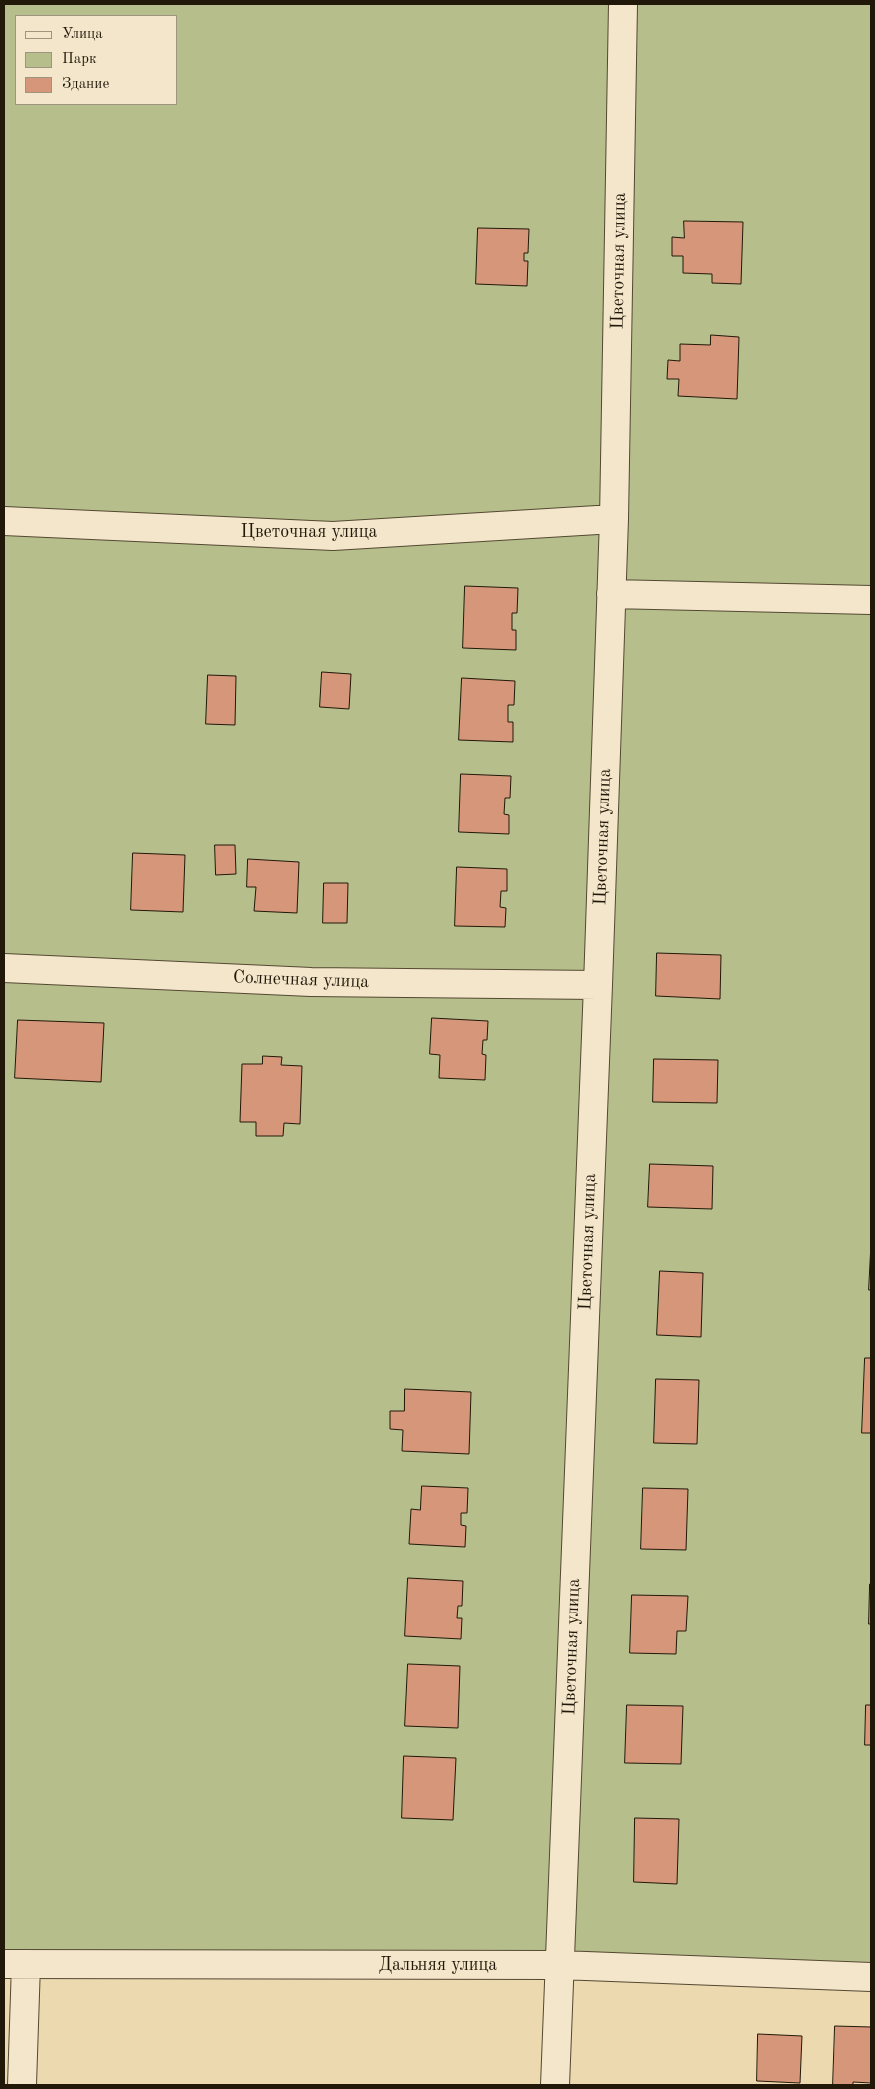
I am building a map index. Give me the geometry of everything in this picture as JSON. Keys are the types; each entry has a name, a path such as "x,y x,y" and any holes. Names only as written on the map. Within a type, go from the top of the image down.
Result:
{"street":[{"name":"Цветочная улица","path":"555,2085 598,985 614,519 623,4"},
{"name":"Цветочная улица","path":"4,521 333,536 614,519"},
{"path":"611,594 871,600"},
{"name":"Солнечная улица","path":"4,968 311,982 598,985"},
{"path":"15,1964 22,2085"},
{"name":"Дальняя улица","path":"15,1964 560,1966 871,1977"}],"green space":[{"path":"4,4 871,4 871,1962 4,1964"}],"building":[{"path":"684,221 743,222 741,284 712,283 712,274 683,273 683,256 672,256 672,237 684,238"},
{"path":"478,228 529,229 528,253 524,253 524,261 528,261 527,286 476,284"},
{"path":"711,335 739,337 737,399 678,396 679,379 667,379 668,360 680,361 680,344 710,345"},
{"path":"465,586 518,588 517,613 512,613 512,630 516,630 516,650 463,648"},
{"path":"322,672 351,674 349,709 320,707"},
{"path":"208,675 236,676 235,725 206,724"},
{"path":"462,678 515,681 514,705 508,705 508,722 513,722 513,742 459,740"},
{"path":"461,774 511,776 510,798 505,798 504,814 509,815 509,834 459,832"},
{"path":"215,845 235,845 236,874 216,875"},
{"path":"133,853 185,855 183,912 131,910"},
{"path":"248,859 299,862 297,913 254,911 256,887 247,887"},
{"path":"457,867 507,869 507,891 501,891 500,907 506,908 505,927 455,926"},
{"path":"324,883 348,883 347,923 323,923"},
{"path":"657,953 721,955 720,999 656,996"},
{"path":"432,1018 488,1021 487,1040 483,1040 482,1054 486,1055 485,1080 439,1078 440,1055 430,1054"},
{"path":"18,1020 104,1023 101,1082 15,1078"},
{"path":"263,1056 282,1057 281,1065 302,1066 300,1124 284,1123 283,1136 256,1136 256,1122 240,1122 242,1064 262,1064"},
{"path":"654,1059 718,1060 717,1103 653,1102"},
{"path":"650,1164 713,1166 712,1209 648,1207"},
{"path":"871,1244 871,1290 869,1290"},
{"path":"660,1271 703,1273 701,1337 657,1335"},
{"path":"865,1358 871,1358 871,1433 862,1433"},
{"path":"656,1379 699,1380 697,1444 654,1443"},
{"path":"405,1389 471,1392 469,1454 402,1451 403,1430 390,1429 390,1411 404,1411"},
{"path":"422,1486 468,1488 467,1513 461,1513 461,1525 466,1526 465,1547 409,1544 411,1509 420,1510"},
{"path":"643,1488 688,1489 686,1550 641,1549"},
{"path":"408,1578 463,1581 462,1606 458,1606 457,1618 462,1618 461,1639 405,1636"},
{"path":"870,1584 871,1624 869,1624"},
{"path":"632,1595 688,1596 686,1631 677,1631 676,1654 630,1653"},
{"path":"408,1664 460,1666 458,1728 405,1726"},
{"path":"627,1705 683,1706 681,1764 625,1763"},
{"path":"866,1705 871,1705 871,1745 865,1745"},
{"path":"404,1756 456,1758 453,1820 402,1818"},
{"path":"635,1818 679,1819 677,1884 634,1882"},
{"path":"835,2026 871,2027 871,2083 853,2082 853,2085 833,2085"},
{"path":"758,2034 802,2036 800,2083 757,2081"}]}
